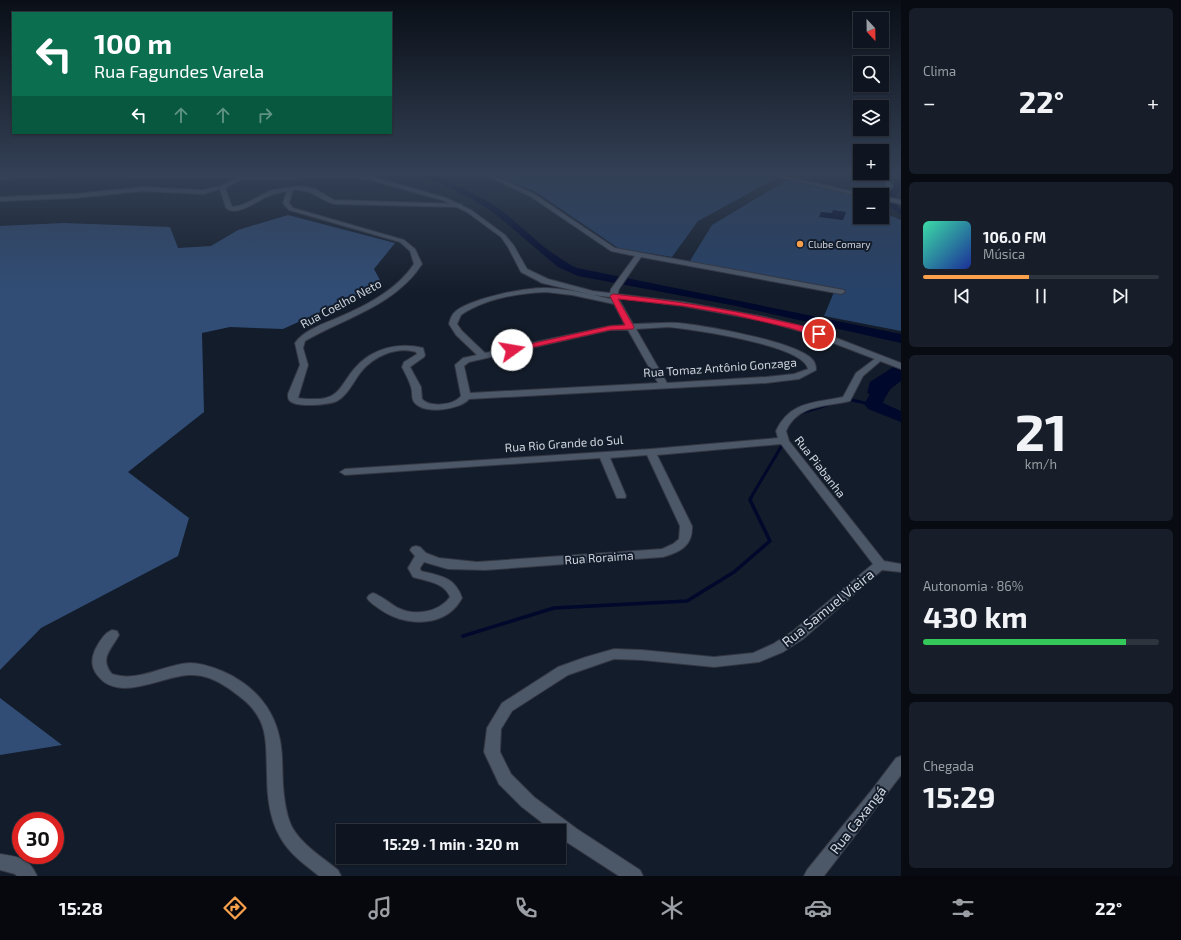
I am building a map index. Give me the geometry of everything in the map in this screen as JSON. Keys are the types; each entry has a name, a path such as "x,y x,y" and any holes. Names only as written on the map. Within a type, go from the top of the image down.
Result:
{"street":[{"name":"Rua Coelho Neto","path":"304,213 402,241 413,250 418,264 410,275 386,296 302,339 299,343 299,348 304,365 293,394 293,399 298,402 325,402 333,400 359,369 372,358 390,350 409,347 420,350 421,352 421,355 406,367 416,387 417,400 421,404 436,407 451,405 462,401 466,396"},
{"path":"472,213 503,236 511,246 522,268 529,274 545,281 614,299"},
{"path":"558,213 608,247 620,252 841,292"},
{"path":"639,255 615,289 614,299 663,384"},
{"path":"484,356 459,334 453,324 458,313 481,303 527,291 538,290 614,299 683,304 765,320 810,331 897,364"},
{"name":"Rua Tomaz Antônio Gonzaga","path":"668,325 699,328 788,350 800,355 812,364 812,370 796,377 466,396 460,365 466,360 484,356 610,328 668,325"},
{"name":"Rua Piabanha","path":"880,358 859,375 847,399 796,411 787,417 781,431 784,441 880,565"},
{"name":"Rua Rio Grande do Sul","path":"345,472 651,452 784,441"},
{"name":"Rua Roraima","path":"373,598 391,610 405,616 425,616 437,614 445,611 452,605 456,598 452,586 445,582 417,574 414,568 419,553 443,564 459,566 485,566 663,553 676,548 685,541 687,533 686,526 651,452"},
{"path":"603,454 621,496"},
{"name":"Rua Samuel Vieira","path":"634,876 571,835 528,802 505,779 492,752 494,728 507,707 563,671 586,662 614,654 642,655 714,662 754,658 778,648 798,635 880,565 901,568"},
{"path":"112,634 105,644 100,658 100,668 102,673 108,679 123,683 132,682 170,672 190,669 207,672 232,683 246,692 266,715 272,734 276,770 274,790 284,829 292,842 332,876"},
{"name":"Rua Caxangá","path":"813,876 901,763"},
{"path":"0,862 20,866 28,876"}],"shaded area":[{"path":"494,213 504,213 558,257 577,268 901,334 901,343 736,306 578,276 558,267"},
{"path":"567,213 713,213 698,221 672,257 618,248"},
{"name":"Clube Comary","path":"732,213 853,213 853,224 889,224 889,215 901,220 901,331 824,316 834,292 688,264 712,225"},
{"path":"821,213 846,213 843,220 819,217"},
{"path":"288,215 395,243 374,269 382,284 283,329 230,327 202,333 204,412 128,472 189,518 178,556 41,628 0,670 0,226 64,223 170,227 178,248 211,246 238,230"},
{"path":"901,362 901,381 891,388 885,398 867,393 870,382"},
{"path":"0,698 62,745 0,755"}],"waterway":[{"path":"901,372 881,390 874,405 901,417"},
{"path":"847,399 874,405"},
{"path":"801,413 827,405"},
{"path":"750,499 784,442"},
{"path":"463,636 554,608 687,601 734,572 770,541 750,500 751,498"}],"place":[{"name":"Clube Comary","path":"800,244"}],"route":[{"path":"512,350 610,328 630,327 613,296 683,304 734,313 792,326 819,334"}]}
